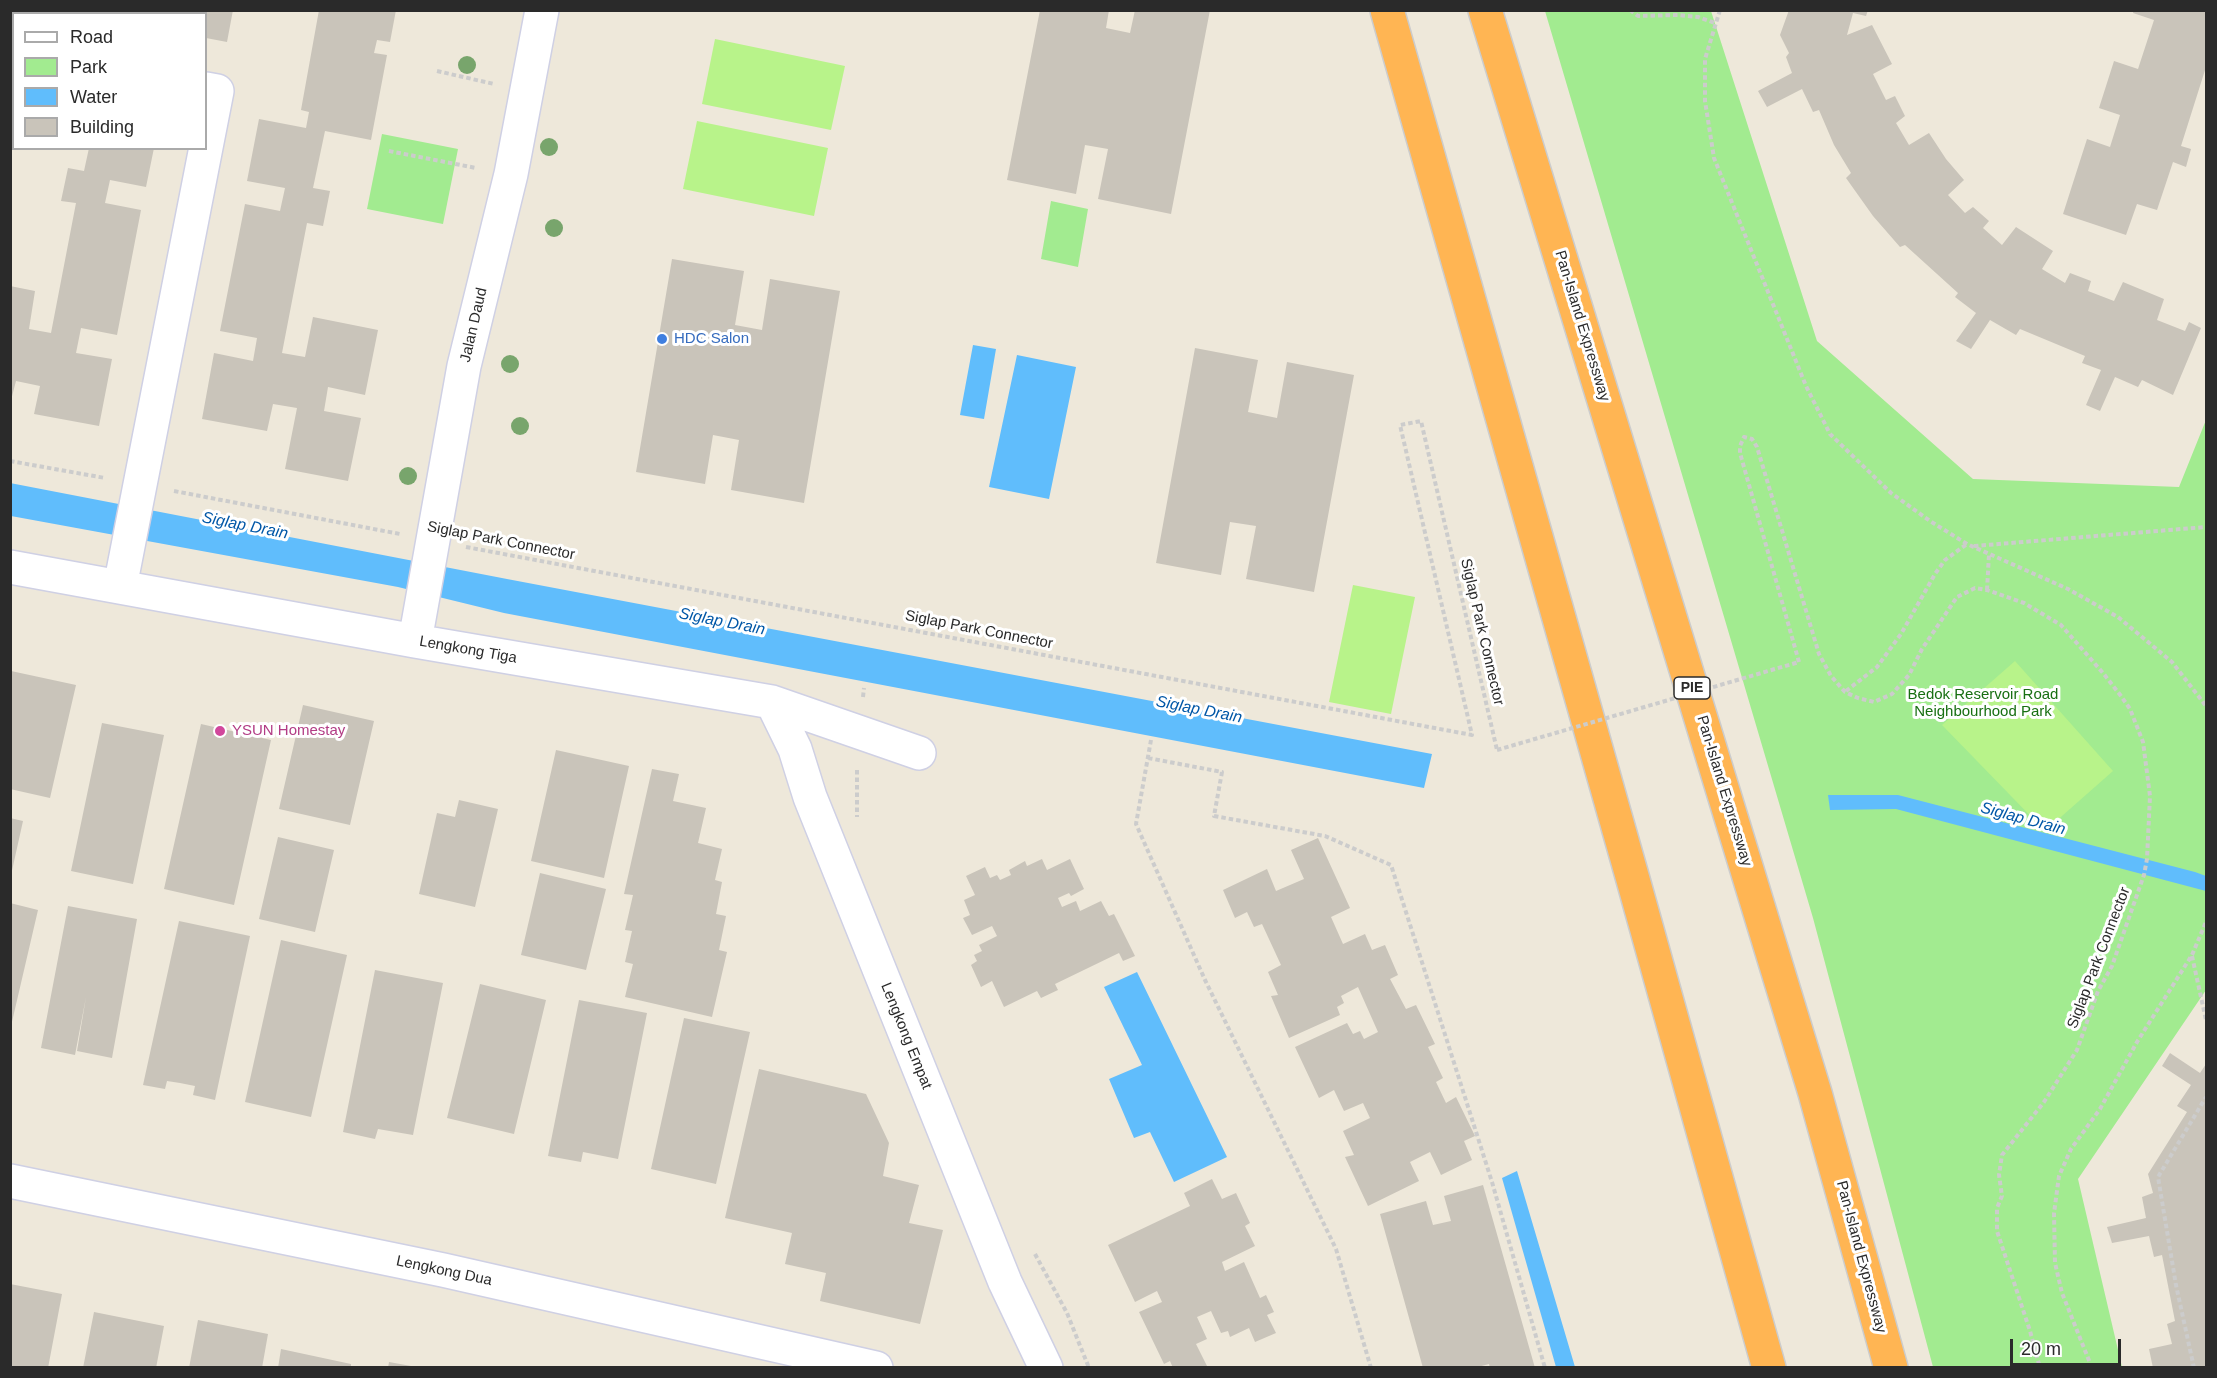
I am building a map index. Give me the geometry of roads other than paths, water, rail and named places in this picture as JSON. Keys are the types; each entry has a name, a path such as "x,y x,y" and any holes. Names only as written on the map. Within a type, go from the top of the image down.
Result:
{"highway":[{"path":"1387,10 1769,1368"},
{"name":"Pan-Island Expressway","path":"1485,10 1812,1082 1891,1368"}],"street":[{"name":"Jalan Daud","path":"415,641 465,366 511,174 542,10"},
{"path":"207,89 217,91 207,143"},
{"path":"120,587 206,150"},
{"name":"Lengkong Tiga","path":"10,567 415,641 772,702 919,753"},
{"name":"Lengkong Empat","path":"772,702 795,749 810,797 1005,1282 1046,1368"},
{"name":"Lengkong Dua","path":"10,1181 443,1270 876,1368"}],"water":[{"path":"973,345 996,349 984,419 960,415"},
{"path":"1017,355 1076,367 1049,499 989,487"},
{"name":"Siglap Drain","path":"10,483 1432,754 1424,788 504,613 398,587 11,516"},
{"path":"1828,795 1898,795 2195,872 2206,876 2206,891 1896,809 1830,810"},
{"path":"1137,972 1227,1157 1174,1182 1150,1132 1134,1138 1109,1079 1142,1065 1104,987"},
{"path":"1517,1171 1575,1367 1556,1367 1502,1178"}],"place":[{"name":"HDC Salon","path":"662,339"},
{"name":"YSUN Homestay","path":"220,731"}],"park label":[{"name":"Bedok Reservoir Road Neighbourhood Park","path":"1983,704"}]}
